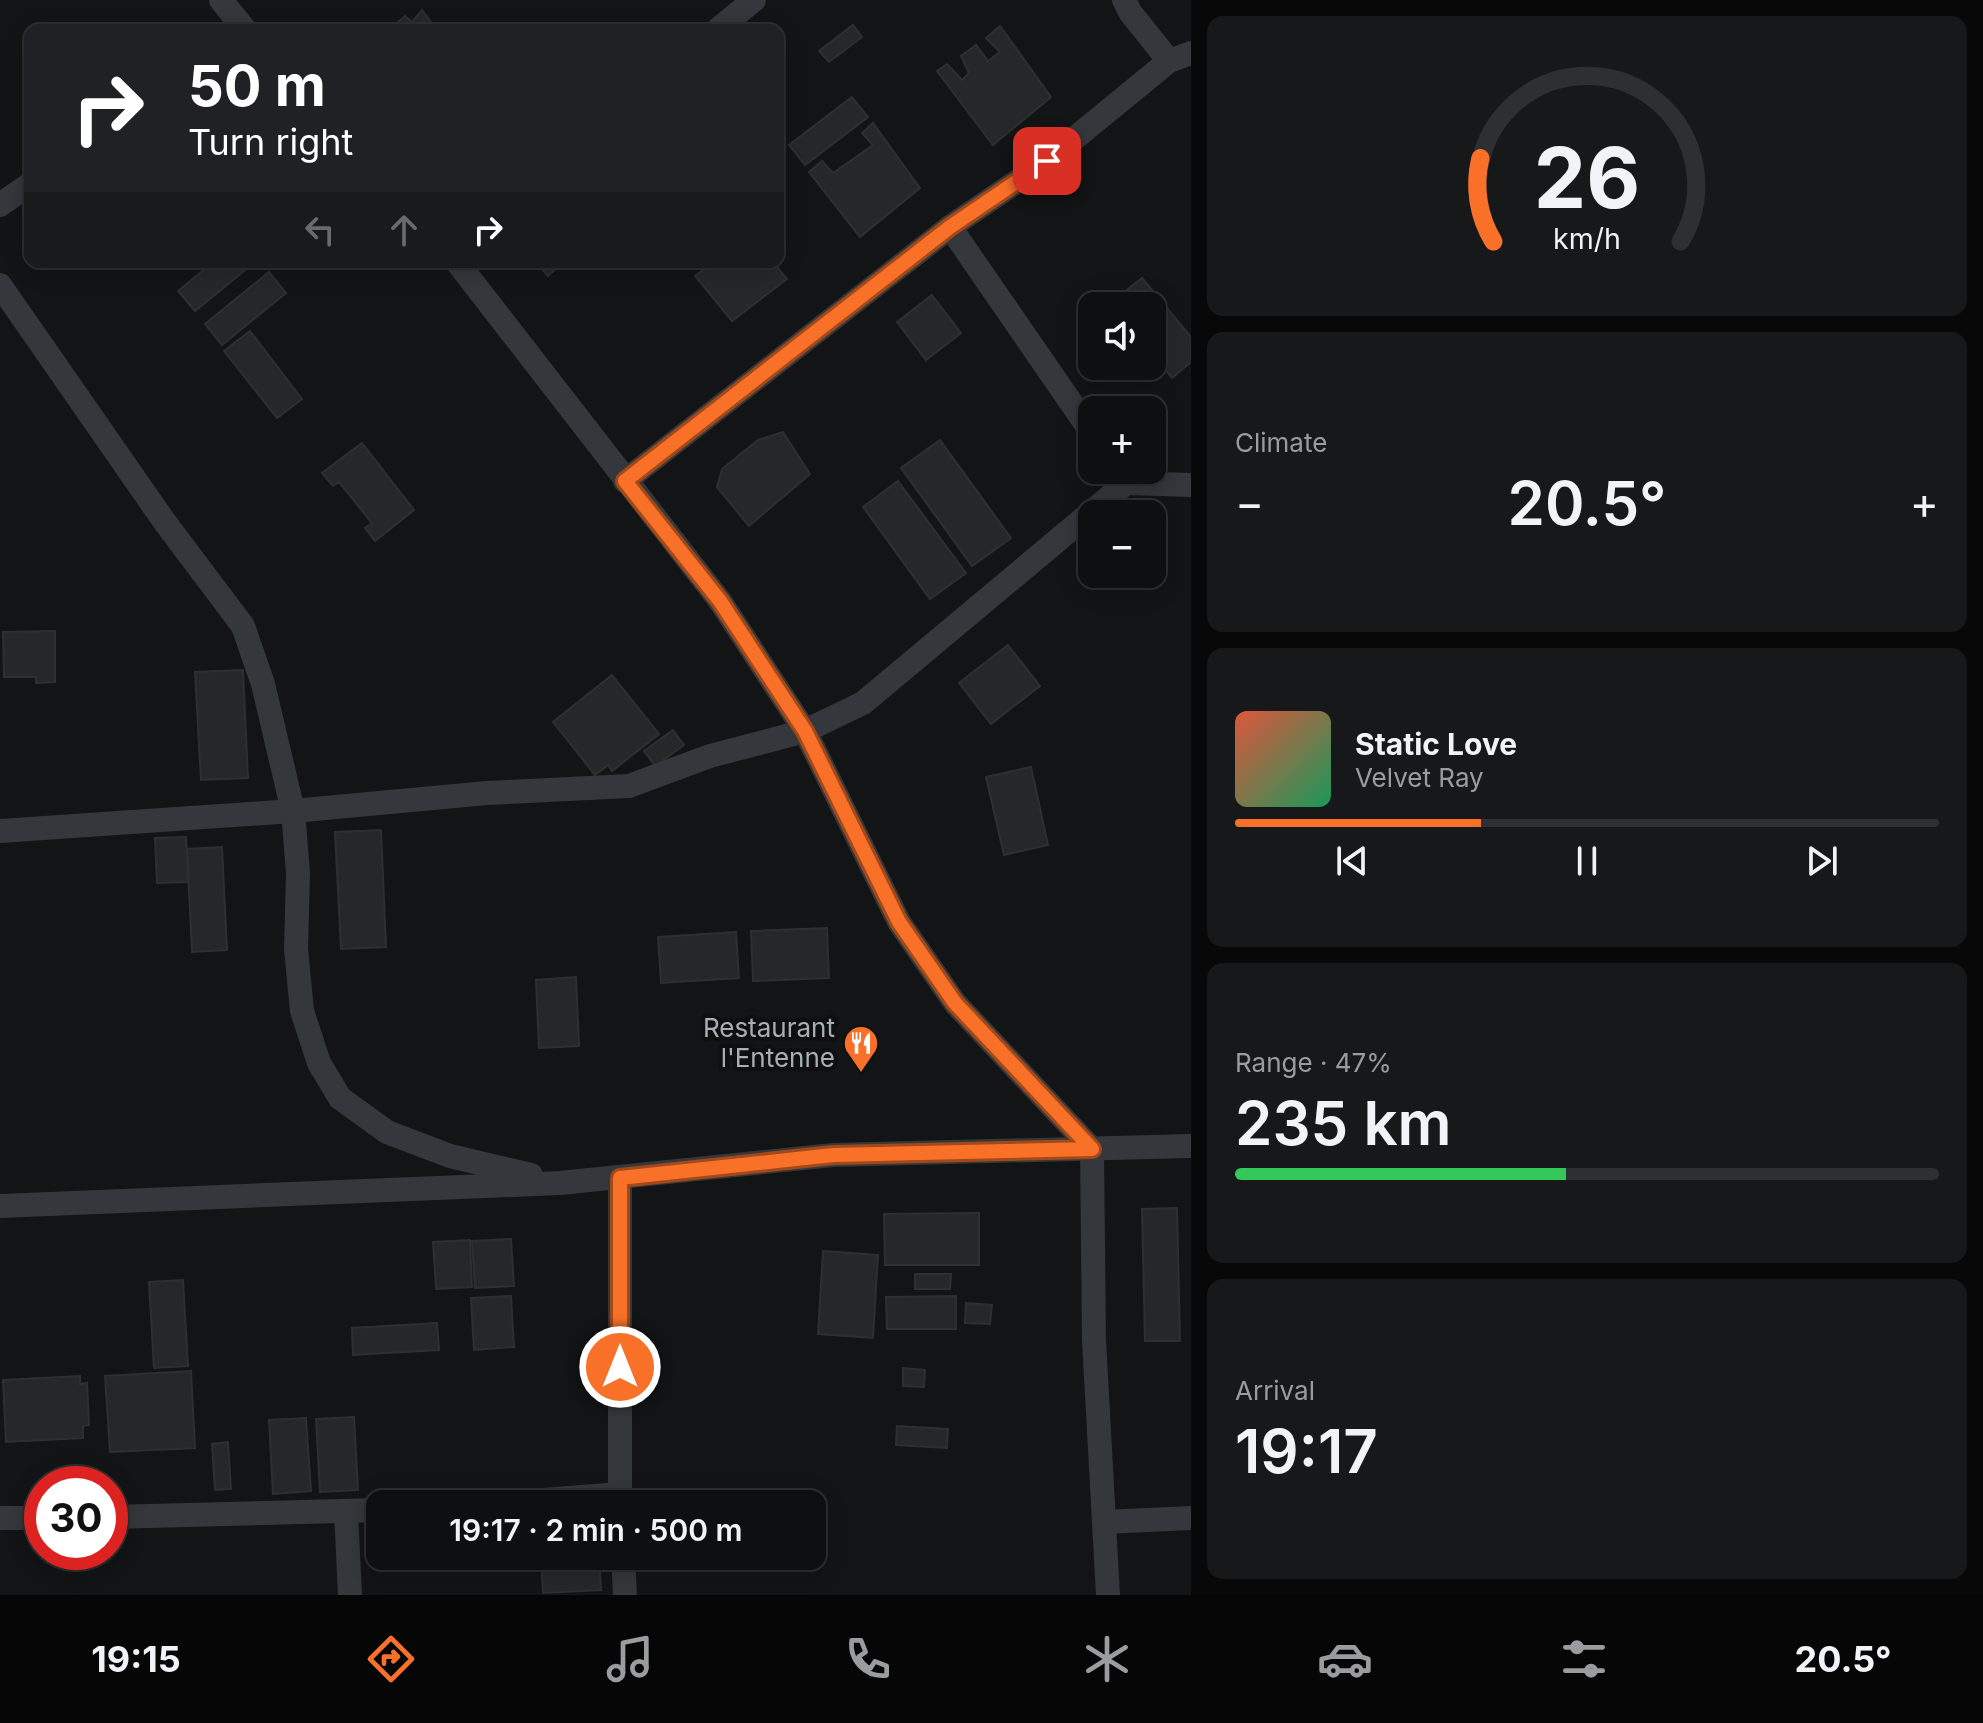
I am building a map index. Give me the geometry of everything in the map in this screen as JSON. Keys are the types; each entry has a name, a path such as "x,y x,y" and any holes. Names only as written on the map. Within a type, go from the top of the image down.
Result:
{"street":[{"path":"724,24 754,0"},
{"path":"625,481 950,227 1047,161 1180,57 1130,12 1124,0"},
{"path":"0,205 24,188"},
{"path":"950,227 1078,413"},
{"path":"462,268 720,601 805,731 899,922 955,1003 1092,1149 1094,1340 1108,1595"},
{"path":"0,285 164,521 243,626 263,684 293,811 298,873 296,949 302,1011 319,1063 340,1098 387,1132 450,1156 560,1183"},
{"path":"1166,482 1191,485"},
{"path":"0,831 293,811 487,793 629,786 710,756 805,731 863,703 1114,484"},
{"path":"0,1206 560,1183 833,1155 1191,1146"},
{"path":"620,1178 620,1490"},
{"path":"128,1517 366,1510"},
{"path":"346,1511 350,1595"},
{"path":"0,1518 24,1518"},
{"path":"1104,1522 1191,1518"},
{"path":"624,1570 625,1595"}],"building":[{"path":"422,10 432,24 395,24 405,16 412,22"},
{"path":"853,25 862,37 829,62 819,51"},
{"path":"1000,26 1051,97 993,145 937,71 947,64 962,80 969,73 961,56 976,45 988,61 1000,52 986,38"},
{"path":"852,97 868,117 805,165 789,145"},
{"path":"873,123 920,188 860,237 809,172 822,161 833,173 873,145 862,133"},
{"path":"206,268 248,268 195,311 178,291"},
{"path":"541,268 557,268 548,276"},
{"path":"706,268 778,268 787,279 732,321 695,276"},
{"path":"269,272 286,293 222,345 205,324"},
{"path":"1142,278 1154,292 1124,292"},
{"path":"932,295 961,333 926,360 897,322"},
{"path":"1166,307 1191,337 1191,362 1172,378 1166,371"},
{"path":"250,331 302,399 277,418 224,351"},
{"path":"783,432 810,474 749,526 717,487 722,469 758,440"},
{"path":"940,440 1011,538 972,566 901,468"},
{"path":"362,443 414,510 375,541 365,528 372,523 339,482 333,486 322,473"},
{"path":"898,481 966,573 930,599 863,507"},
{"path":"55,631 55,682 36,683 36,677 4,677 3,632"},
{"path":"1008,645 1040,686 991,724 959,683"},
{"path":"243,670 248,778 201,780 195,672"},
{"path":"612,675 659,734 612,771 608,765 595,775 553,722"},
{"path":"673,730 684,745 655,766 644,751"},
{"path":"1031,767 1048,845 1004,855 986,777"},
{"path":"381,830 386,947 341,949 335,832"},
{"path":"186,837 188,882 157,883 155,838"},
{"path":"222,847 227,950 192,952 187,849"},
{"path":"827,928 829,978 753,981 751,931"},
{"path":"736,932 739,978 661,983 658,937"},
{"path":"576,977 579,1046 539,1048 536,980"},
{"path":"1177,1208 1180,1341 1145,1341 1142,1209"},
{"path":"979,1213 979,1265 885,1265 884,1214"},
{"path":"511,1239 514,1286 475,1288 472,1241"},
{"path":"470,1240 472,1287 436,1289 433,1242"},
{"path":"823,1251 878,1255 873,1338 818,1334"},
{"path":"915,1274 951,1274 950,1289 915,1289"},
{"path":"183,1280 188,1366 154,1368 149,1282"},
{"path":"511,1296 514,1347 474,1350 471,1298"},
{"path":"956,1296 956,1329 887,1329 886,1297"},
{"path":"966,1303 992,1305 990,1324 965,1323"},
{"path":"437,1323 439,1350 353,1355 352,1328"},
{"path":"903,1368 925,1370 924,1387 903,1386"},
{"path":"191,1371 195,1448 110,1452 105,1376"},
{"path":"80,1376 80,1384 87,1383 89,1425 83,1426 83,1438 6,1442 3,1380"},
{"path":"354,1417 358,1490 320,1492 316,1419"},
{"path":"306,1418 311,1491 273,1494 269,1420"},
{"path":"897,1426 948,1429 947,1448 896,1445"},
{"path":"228,1442 231,1489 215,1490 212,1444"},
{"path":"542,1570 600,1570 601,1590 543,1593"}],"place":[{"name":"Restaurant l'Entenne","path":"861,1074"}],"route":[{"path":"620,1367 620,1178 833,1155 1092,1149 955,1003 899,922 805,731 720,601 625,481 950,227 1047,161"}]}
